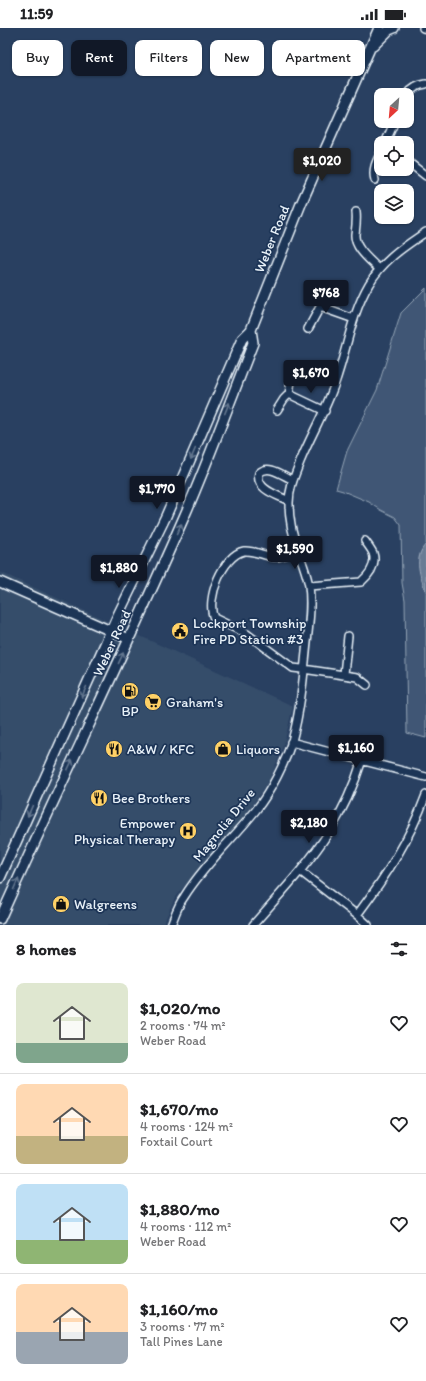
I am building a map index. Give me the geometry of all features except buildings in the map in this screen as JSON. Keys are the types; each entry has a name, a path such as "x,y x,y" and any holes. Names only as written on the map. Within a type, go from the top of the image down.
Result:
{"main road":[{"name":"Weber Road","path":"0,878 111,631 166,516 242,339 251,330 301,204 379,28"},
{"path":"369,50 389,30 394,28"},
{"name":"Weber Road","path":"0,919 185,515 253,343 251,330"},
{"path":"0,582 129,639"}],"street":[{"path":"414,88 426,84"},
{"path":"414,167 426,176"},
{"path":"374,176 375,180"},
{"path":"356,212 357,220 355,235 357,243 362,252 379,269"},
{"name":"Magnolia Drive","path":"171,925 183,898 256,810 266,796 284,762 296,724 309,622 308,586 290,514 289,501 293,480 303,455 325,411 336,382 354,318 360,301 369,284 379,269 391,256 426,232"},
{"path":"308,329 320,307 323,292"},
{"path":"320,307 354,318"},
{"path":"277,410 289,394 292,375"},
{"path":"289,394 325,411"},
{"path":"289,501 265,488 258,482 258,478 259,473 266,469 293,480"},
{"path":"308,586 361,582 370,572 373,565 373,553 365,541"},
{"path":"298,550 282,556 273,557 244,551 237,554 229,561 217,578 211,607 214,618 248,634 293,668 344,674 357,677 367,685"},
{"path":"344,674 348,636"},
{"path":"291,742 426,777"},
{"path":"254,925 300,871 328,833 349,794 362,760"},
{"path":"357,915 378,888 402,850 426,795"},
{"path":"300,871 368,925"}],"shaded area":[{"path":"426,288 426,738 407,733 405,600 402,583 401,525 395,517 369,502 336,489 347,451 377,390 401,313"},
{"path":"426,544 426,592 420,573 419,561 422,549"},
{"path":"0,572 293,706 284,744 270,779 247,813 175,897 163,925 0,925"}],"place":[{"name":"Lockport Township Fire PD Station #3","path":"180,631"},
{"name":"BP","path":"130,691"},
{"name":"Graham's","path":"153,702"},
{"name":"A&W / KFC","path":"114,749"},
{"name":"Liquors","path":"223,749"},
{"name":"Bee Brothers","path":"99,798"},
{"name":"Empower Physical Therapy","path":"188,831"},
{"name":"Walgreens","path":"61,904"}]}
